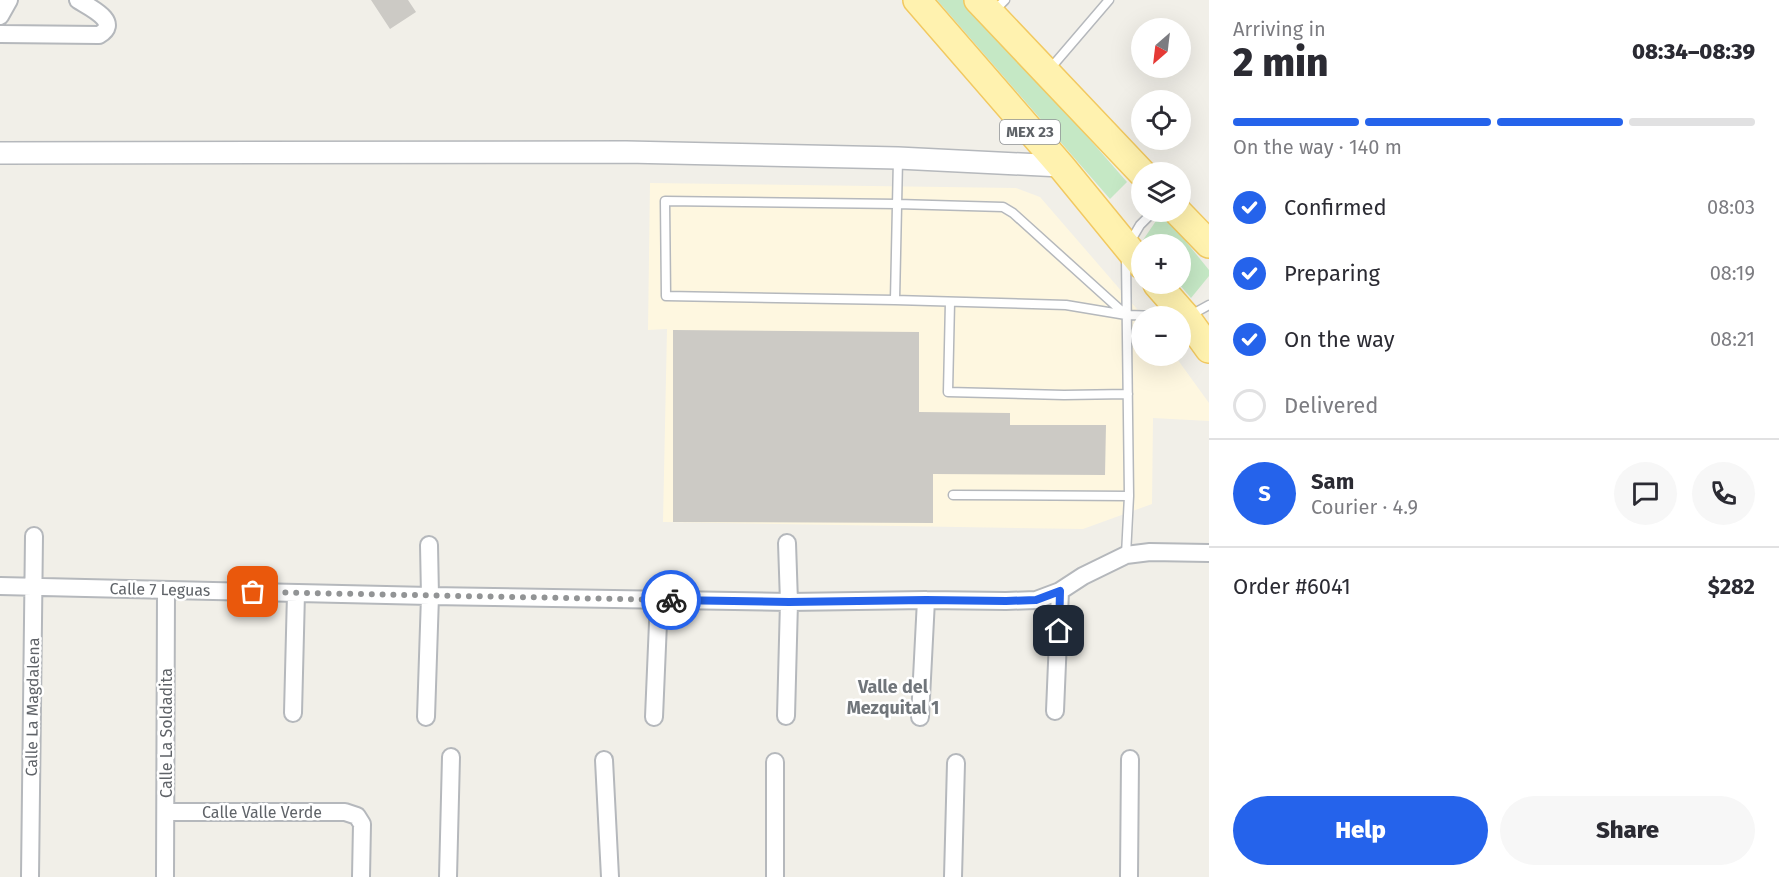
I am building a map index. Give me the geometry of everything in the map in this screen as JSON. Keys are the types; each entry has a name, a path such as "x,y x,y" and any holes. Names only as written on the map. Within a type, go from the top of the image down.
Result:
{"main road":[{"name":"MEX 23","path":"917,0 1061,166 1131,252"},
{"name":"MEX 23","path":"992,5 1047,72 1132,162"},
{"path":"1188,222 1209,244"},
{"path":"1166,294 1177,306"},
{"path":"1191,323 1208,344"}],"street":[{"path":"0,16 9,0"},
{"path":"0,34 99,35 105,32 108,27 104,17 78,0"},
{"path":"0,153 626,152 898,158 1061,166"},
{"name":"Calle La Magdalena","path":"30,877 34,536"},
{"path":"786,716 789,602 787,543"},
{"path":"426,717 430,596 429,545"},
{"name":"Calle 7 Leguas","path":"0,586 789,602 1006,601 1036,600 1060,591 1083,576 1126,555 1150,552 1209,553"},
{"name":"Calle La Soldadita","path":"165,877 166,590"},
{"path":"1055,711 1060,591"},
{"path":"293,712 296,593"},
{"path":"654,717 659,599"},
{"path":"920,717 926,600"},
{"path":"448,877 451,757"},
{"path":"1129,877 1130,759"},
{"path":"604,760 610,877"},
{"path":"775,762 775,877"},
{"path":"953,877 956,763"},
{"name":"Calle Valle Verde","path":"166,812 345,812 357,816 362,824 361,877"}],"lane":[{"path":"1047,72 1109,0"},
{"path":"895,300 898,158"},
{"path":"1126,315 1013,213 1003,207 665,201 666,296 1066,305 1126,315 1131,315"},
{"path":"1126,555 1129,496 1126,315 1131,278"},
{"path":"950,302 948,392 1128,394"},
{"path":"953,495 1129,496"}],"shaded area":[{"path":"650,183 1016,188 1040,197 1134,306 1131,306 1131,366 1182,366 1209,403 1209,421 1153,418 1152,504 1083,529 663,522 667,329 648,330"}],"green space":[{"path":"937,0 968,0 1127,182 1110,199"},
{"path":"1155,222 1170,222 1180,234 1147,234"},
{"path":"1191,248 1209,270 1209,276 1191,298 1188,294 1191,294"}],"building":[{"path":"371,0 408,0 416,12 390,29"},
{"path":"673,330 919,332 919,412 1010,413 1010,425 1106,425 1105,475 933,474 933,523 673,522"}],"way so far":[{"path":"253,592 671,600"}],"district":[{"name":"Valle del Mezquital 1","path":"893,697"}],"route":[{"path":"671,600 1006,601 1036,600 1060,591 1059,631"}]}
